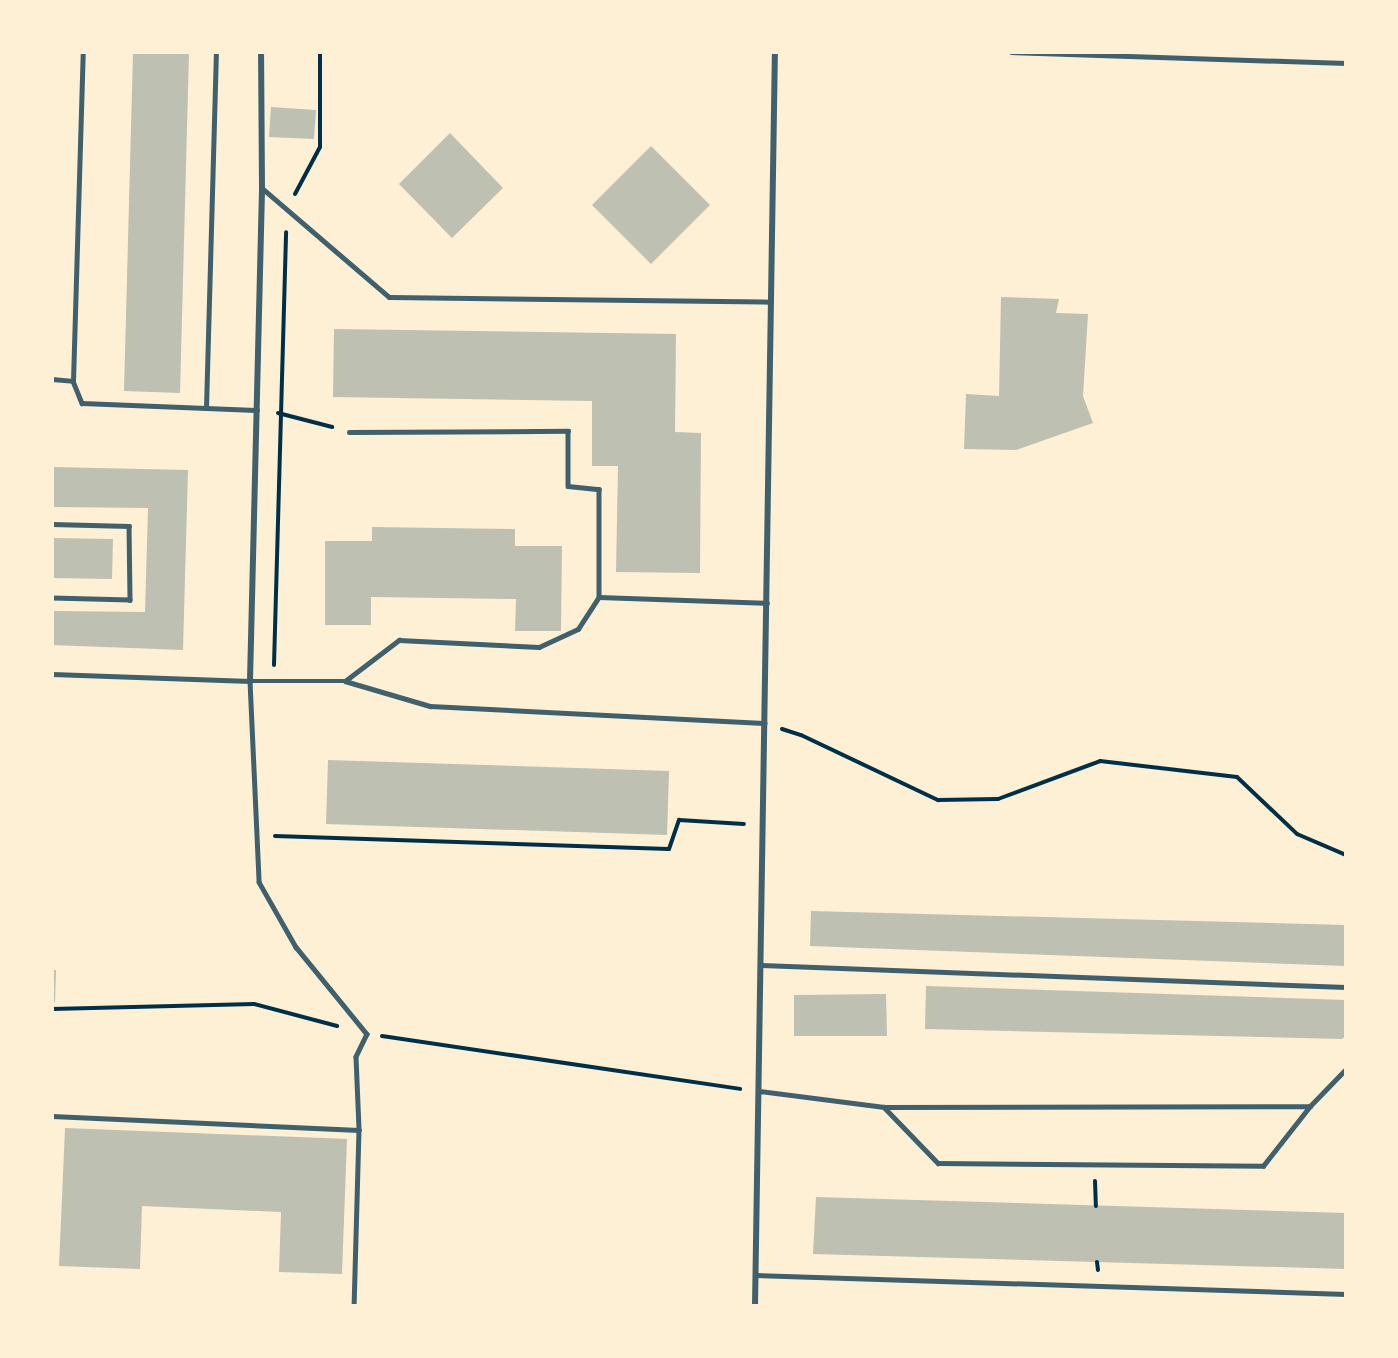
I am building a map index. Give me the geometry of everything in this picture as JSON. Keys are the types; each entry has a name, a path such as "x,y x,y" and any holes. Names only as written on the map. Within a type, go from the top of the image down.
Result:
{"street":[{"path":"250,681 262,188 261,52"},
{"path":"755,1305 776,52"}],"lane":[{"path":"83,52 73,381 82,403 257,410"},
{"path":"206,408 216,52"},
{"path":"1011,52 1346,63"},
{"path":"262,188 389,297 771,302"},
{"path":"52,379 73,381"},
{"path":"345,681 399,640 539,647 578,629 599,597 599,489 568,486 568,431 349,432"},
{"path":"52,524 129,526 130,600 52,598"},
{"path":"599,597 766,603"},
{"path":"52,674 250,681 345,681 430,706 765,723"},
{"path":"250,681 255,836 259,882 296,947 367,1034 356,1057 359,1130 354,1305"},
{"path":"760,965 1346,987"},
{"path":"884,1107 938,1163 1263,1166 1310,1106 1346,1069"},
{"path":"759,1091 884,1107 1310,1106"},
{"path":"52,1116 359,1130"},
{"path":"756,1275 1346,1294"}],"path":[{"path":"274,681 286,209 320,147 320,52"},
{"path":"257,410 281,413 349,432"},
{"path":"765,723 801,735 938,800 998,799 1100,761 1192,774 1237,777 1297,834 1346,855"},
{"path":"255,836 669,849 679,820 763,826"},
{"path":"52,1009 254,1004 367,1034 759,1091"},
{"path":"1094,1165 1096,1206"}],"building":[{"path":"133,52 189,52 180,393 124,391"},
{"path":"271,107 316,110 314,139 269,137"},
{"path":"450,133 503,188 452,238 399,184"},
{"path":"651,146 710,205 651,264 592,205"},
{"path":"1001,297 1059,299 1056,313 1088,314 1083,396 1093,423 1016,450 964,449 966,394 999,396"},
{"path":"334,329 676,334 675,432 701,433 700,573 616,572 618,466 592,466 592,401 333,397"},
{"path":"52,467 188,470 183,650 52,645 52,611 145,612 148,508 52,507"},
{"path":"372,527 515,529 515,546 562,546 561,631 515,631 516,599 371,597 371,625 325,625 325,541 372,541"},
{"path":"52,538 113,539 112,579 52,578"},
{"path":"328,760 669,771 667,835 326,824"},
{"path":"811,911 1346,925 1346,966 810,946"},
{"path":"52,970 56,970 55,1002 52,1002"},
{"path":"926,986 1346,1000 1346,1036 1342,1039 925,1029"},
{"path":"886,994 887,1036 794,1036 794,995"},
{"path":"65,1128 347,1139 342,1274 279,1272 281,1212 142,1206 140,1269 59,1266"},
{"path":"816,1197 1346,1213 1346,1269 813,1254"}]}
